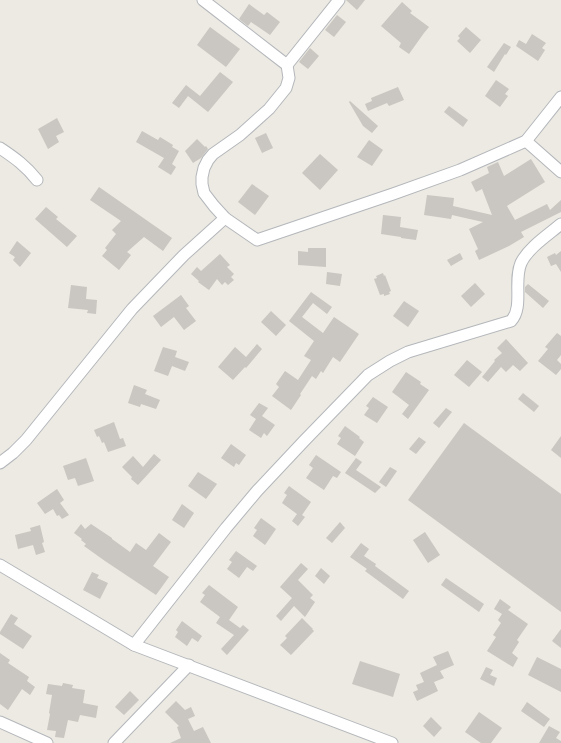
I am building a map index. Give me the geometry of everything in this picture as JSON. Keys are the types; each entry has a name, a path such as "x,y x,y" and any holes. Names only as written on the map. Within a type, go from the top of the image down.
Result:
{"street":[{"path":"203,0 287,65 289,78 286,88 269,109 240,135 213,154 204,168 202,177 204,193 214,206 225,218 257,240 460,170 526,141 561,97"},
{"path":"287,65 339,0"},
{"path":"526,141 561,172"},
{"path":"0,148 29,170 37,180"},
{"path":"0,462 13,453 26,440 132,309 184,255 225,218"},
{"path":"134,645 257,491 368,375 408,352 511,321 517,310 518,276 521,263 530,250 561,224"},
{"path":"0,565 134,645 392,743"},
{"path":"114,743 189,665"},
{"path":"0,722 47,743"}],"building":[{"path":"346,0 365,0 357,10"},
{"path":"402,2 412,11 410,13 429,27 409,54 399,47 401,43 381,26"},
{"path":"249,4 264,15 267,12 280,22 270,35 251,22 248,26 239,19"},
{"path":"337,15 346,22 334,37 325,30"},
{"path":"210,27 240,49 226,67 197,45"},
{"path":"466,27 481,40 470,53 457,41 460,38 458,36"},
{"path":"532,34 546,43 542,48 545,50 538,61 516,46 519,40 526,44"},
{"path":"504,43 511,47 494,72 487,67"},
{"path":"310,48 319,56 308,69 299,62"},
{"path":"220,72 233,82 208,112 188,96 179,108 172,103 186,85 200,96"},
{"path":"496,80 509,89 505,94 508,96 500,107 485,96"},
{"path":"398,87 404,100 389,106 387,103 368,111 365,104 372,101 371,98"},
{"path":"350,101 378,126 372,133 363,126 349,102"},
{"path":"449,106 468,120 463,127 444,112"},
{"path":"57,118 64,132 56,136 59,142 48,149 38,129"},
{"path":"142,131 158,140 160,137 173,145 172,147 179,151 172,164 176,167 171,175 158,167 164,158 136,142"},
{"path":"266,133 273,148 262,153 255,138"},
{"path":"197,139 208,149 201,158 193,163 185,151"},
{"path":"369,140 383,150 372,166 357,157"},
{"path":"320,154 338,170 320,190 302,173"},
{"path":"531,159 545,182 507,206 515,220 547,204 550,210 561,200 561,212 521,232 524,237 509,246 479,260 475,251 478,249 469,229 483,222 452,215 451,219 424,215 427,195 454,198 453,206 492,215 482,189 476,192 471,182 489,173 487,167 498,162 504,176"},
{"path":"252,184 269,196 255,215 238,202"},
{"path":"99,187 172,238 163,251 144,237 127,252 131,255 119,270 102,256 107,250 105,248 116,234 112,230 121,221 90,200"},
{"path":"46,207 58,217 56,219 77,236 67,247 35,219"},
{"path":"383,215 401,217 400,227 418,230 416,240 381,234"},
{"path":"17,241 31,253 20,267 13,260 15,257 9,253"},
{"path":"308,248 326,248 326,267 298,265 298,251 308,252"},
{"path":"561,251 561,272 556,264 551,266 547,257 555,253 556,255"},
{"path":"460,253 463,259 451,266 447,260"},
{"path":"220,254 230,265 227,267 234,274 231,277 234,280 228,285 225,282 222,285 217,279 209,290 198,282 199,281 191,274 197,267 201,271"},
{"path":"327,272 342,274 340,286 326,284"},
{"path":"383,273 391,291 389,292 390,294 384,296 384,294 380,295 374,279 377,278 376,276"},
{"path":"475,283 485,294 471,307 461,296"},
{"path":"528,284 549,301 543,308 525,292 525,287"},
{"path":"71,285 87,287 86,299 97,300 96,314 87,313 88,310 68,308"},
{"path":"311,292 332,307 327,314 313,303 302,317 323,333 334,317 359,334 340,362 333,357 323,373 321,371 316,379 312,376 291,410 272,396 279,387 276,384 285,371 298,380 311,360 304,356 314,341 289,321"},
{"path":"181,295 189,306 186,308 196,321 184,330 174,317 161,327 153,316"},
{"path":"404,301 419,311 408,327 393,316"},
{"path":"271,311 286,325 276,336 261,322"},
{"path":"557,333 561,336 561,355 557,360 561,364 561,369 556,375 538,361 548,349 545,347"},
{"path":"506,339 528,363 520,371 513,365 506,372 501,367 488,382 482,377 495,361 494,360 502,353 497,348"},
{"path":"257,344 262,349 246,368 245,367 233,380 218,367 235,347 246,357"},
{"path":"163,347 177,351 175,357 189,362 185,371 172,366 168,376 154,371"},
{"path":"467,360 482,372 469,387 454,375"},
{"path":"406,372 421,382 420,384 429,390 408,419 402,414 409,405 392,392"},
{"path":"134,385 147,390 145,394 160,400 156,409 141,404 140,407 128,403"},
{"path":"523,393 539,406 534,412 518,399"},
{"path":"373,397 388,407 377,423 364,415 369,408 366,406"},
{"path":"259,403 268,408 262,416 275,425 267,436 264,433 261,438 249,430 256,419 250,415"},
{"path":"446,408 452,412 439,428 433,423"},
{"path":"114,422 120,439 123,438 126,446 108,452 104,442 102,443 99,436 97,437 94,430"},
{"path":"464,423 561,494 561,612 408,500"},
{"path":"345,426 360,437 359,438 364,442 355,456 337,444 341,438 338,436"},
{"path":"561,436 561,458 551,450"},
{"path":"419,437 426,442 416,454 409,449"},
{"path":"231,444 246,455 239,465 236,463 234,467 221,458"},
{"path":"154,454 161,460 138,485 131,479 132,477 122,467 133,456 143,467"},
{"path":"316,455 341,472 337,478 333,476 324,490 306,478 313,468 309,465"},
{"path":"86,458 94,481 78,486 75,478 68,480 63,466"},
{"path":"356,458 362,462 356,470 381,487 375,493 345,473"},
{"path":"390,467 397,471 386,487 379,482"},
{"path":"198,472 217,484 206,499 188,486"},
{"path":"289,486 311,502 302,515 305,517 298,526 292,521 297,514 282,503 287,495 284,493"},
{"path":"57,489 64,500 60,503 69,515 62,519 59,515 57,516 53,509 45,514 37,503"},
{"path":"182,504 194,513 184,528 172,520"},
{"path":"261,518 276,529 265,545 253,536 257,530 254,528"},
{"path":"340,522 345,528 332,543 326,538"},
{"path":"81,524 85,529 91,524 130,552 136,543 146,550 159,533 171,542 153,566 169,577 156,595 84,546 86,544 74,533"},
{"path":"40,525 44,542 42,543 45,552 36,555 33,545 18,549 15,535 31,531 30,528"},
{"path":"425,532 440,555 428,563 413,540"},
{"path":"361,543 369,549 364,556 409,591 403,599 365,571 367,569 350,557"},
{"path":"236,551 257,566 253,571 247,567 239,578 227,569 232,562 229,560"},
{"path":"301,563 308,569 298,580 313,595 310,598 315,602 305,617 294,606 281,621 276,616 292,598 280,587"},
{"path":"321,568 330,576 324,584 315,576"},
{"path":"92,572 99,575 97,578 108,583 100,599 83,590"},
{"path":"446,578 484,604 479,612 441,585"},
{"path":"209,585 238,607 229,620 240,628 243,625 249,630 227,655 221,649 234,635 216,623 220,617 200,602 205,595 202,593"},
{"path":"500,599 511,607 508,610 528,624 517,640 519,642 512,653 518,658 513,667 487,651 496,637 493,635 501,623 498,620 502,614 494,609"},
{"path":"11,614 18,618 14,624 32,636 23,649 0,634"},
{"path":"302,618 314,631 291,655 280,645 287,638 285,636"},
{"path":"182,621 202,636 198,642 192,638 187,646 175,637 178,632 176,630"},
{"path":"561,629 561,648 552,641"},
{"path":"448,651 454,665 440,671 444,678 434,682 438,691 417,701 413,692 418,690 416,685 424,682 420,673 437,665 433,657"},
{"path":"0,653 10,660 8,663 29,677 27,681 35,687 30,695 22,689 8,710 0,704"},
{"path":"537,657 561,669 561,692 528,675"},
{"path":"360,661 400,674 393,697 352,684"},
{"path":"486,667 493,670 490,675 497,678 494,686 480,679"},
{"path":"63,683 73,685 72,688 85,690 83,703 98,706 96,718 80,715 78,722 68,720 64,738 55,737 56,731 47,730 52,695 46,694 48,684 62,686"},
{"path":"130,691 139,700 124,715 115,707"},
{"path":"176,701 185,710 191,707 195,716 188,719 194,731 203,727 211,743 170,743 181,738 177,727 179,726 165,712"},
{"path":"527,702 550,719 544,727 521,711"},
{"path":"479,712 502,728 491,743 481,743 465,732"},
{"path":"431,717 442,728 434,737 423,726"},
{"path":"549,726 560,732 556,738 561,741 561,743 539,743"}]}
